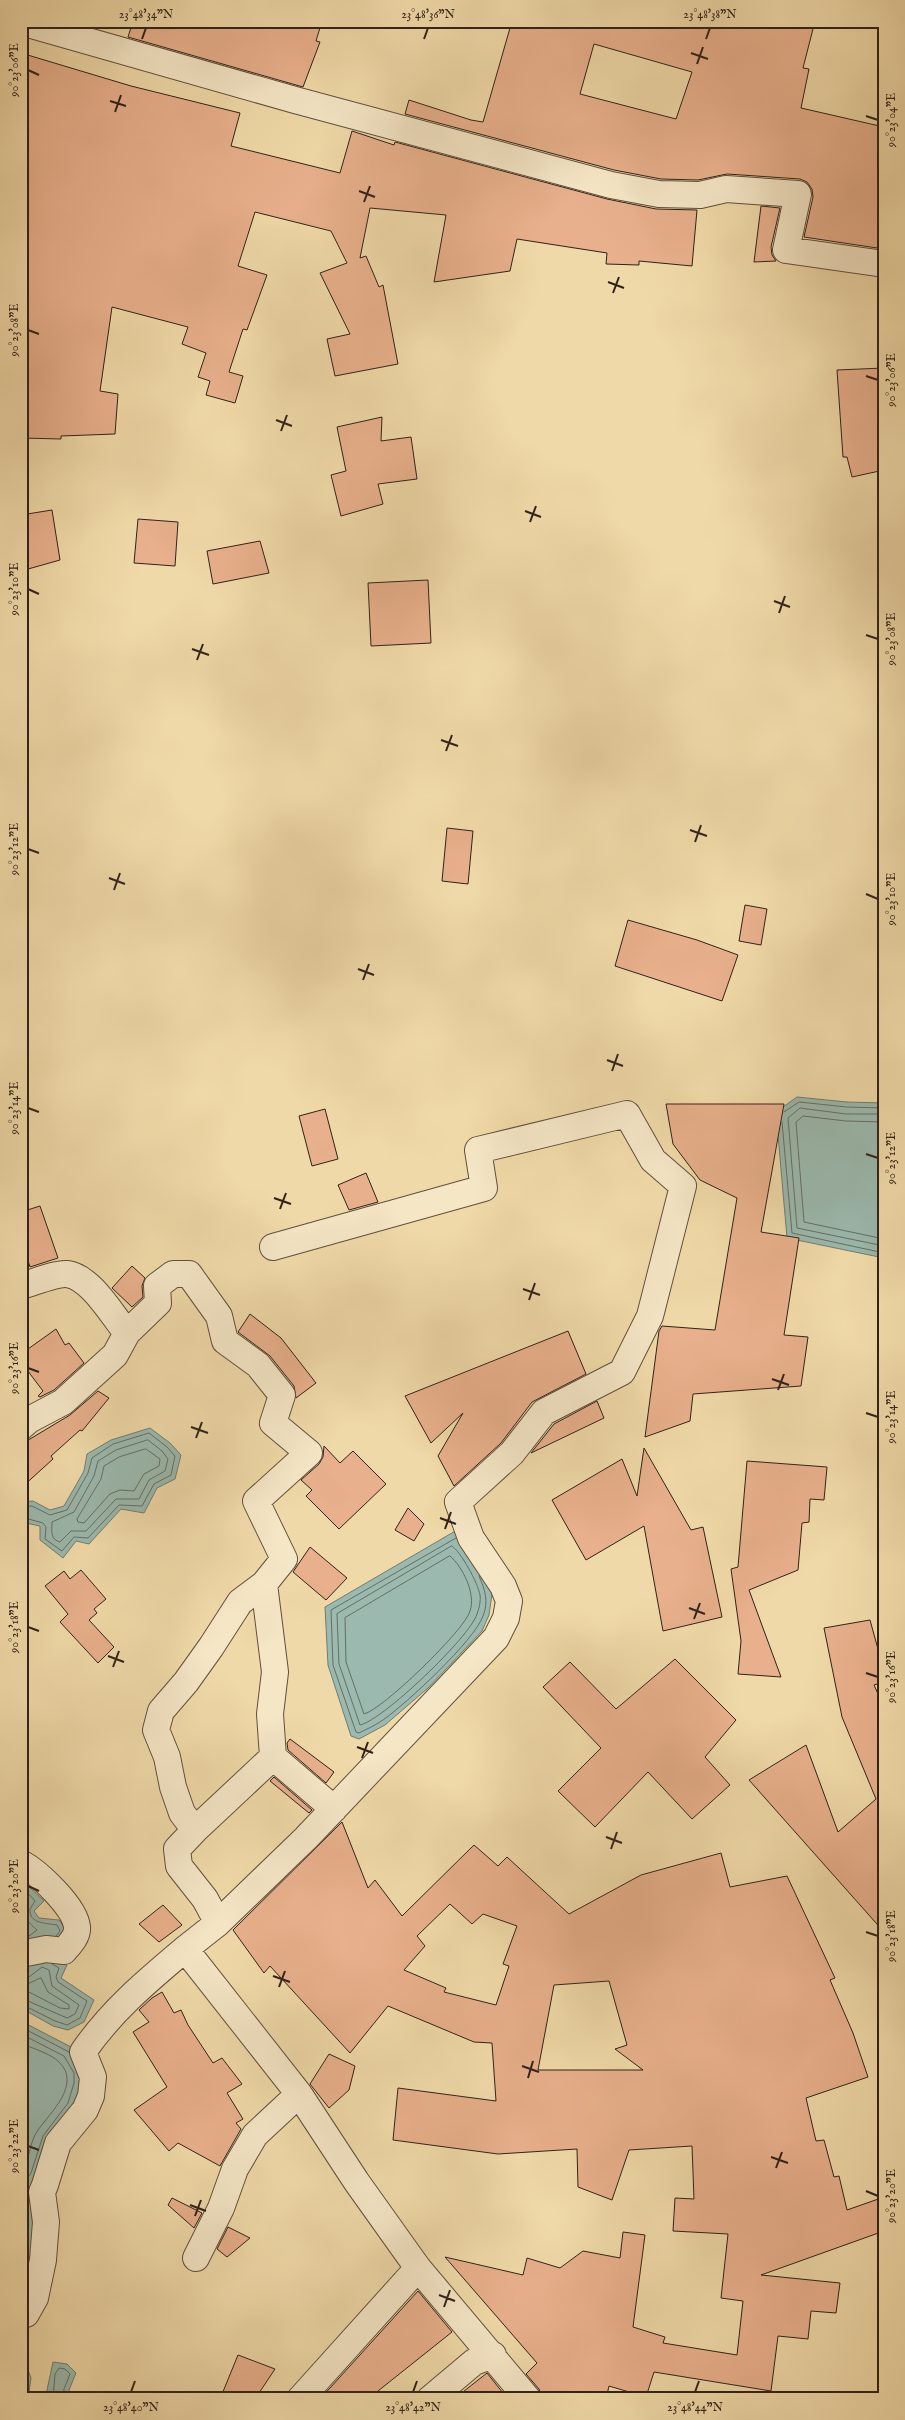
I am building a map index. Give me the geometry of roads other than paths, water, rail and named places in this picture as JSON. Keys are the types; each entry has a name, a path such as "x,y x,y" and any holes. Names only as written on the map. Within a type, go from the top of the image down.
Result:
{"street":[{"path":"21,22 295,100 610,185 659,194 700,195 726,189 798,194 786,250 884,264"},
{"path":"21,2314 26,2314 35,2298 40,2277 46,2222 42,2192 58,2143 86,2110 91,2096 93,2077 83,2052 101,2026 127,2000 185,1949 218,1924 334,1809 496,1638 506,1618 509,1601 503,1586 471,1538 458,1502 512,1453 544,1412 622,1372 650,1316 683,1186 653,1160 627,1114 478,1150 484,1188 273,1247"},
{"path":"21,1286 66,1274 86,1282 100,1296 128,1332"},
{"path":"21,1427 29,1420 63,1402 114,1355 128,1332 158,1303 156,1286 173,1274 189,1274 219,1316 225,1341 258,1365 282,1395 273,1423 310,1453 256,1501 284,1559 264,1584 240,1602 206,1654 161,1711 156,1730 168,1757 172,1787 182,1813 195,1830"},
{"path":"264,1584 275,1672 270,1714 272,1757 334,1809"},
{"path":"218,1924 205,1898 179,1866 177,1849 272,1757"},
{"path":"21,1863 35,1870 57,1895 73,1915 77,1927 75,1936 64,1951 46,1949 21,1954"},
{"path":"185,1949 299,2094 356,2181 418,2268 528,2399"},
{"path":"196,2258 221,2208 236,2169 255,2135 299,2094"},
{"path":"300,2399 418,2268"},
{"path":"430,2399 474,2362 493,2355"}],"water":[{"path":"797,1097 847,1102 884,1103 884,1258 787,1238 776,1112"},
{"path":"150,1428 170,1443 181,1455 175,1479 157,1488 144,1513 121,1509 89,1544 76,1541 63,1558 40,1540 40,1526 21,1522 21,1502 33,1501 50,1510 64,1506 84,1471 87,1454 111,1440"},
{"path":"457,1530 481,1568 492,1594 489,1615 482,1631 428,1688 385,1725 359,1739 351,1736 328,1665 325,1607"},
{"path":"21,1879 44,1901 34,1911 39,1918 59,1920 66,1930 62,1940 21,1951"},
{"path":"43,1954 67,1965 61,1978 94,2000 84,2022 68,2030 53,2026 21,2008 21,1968"},
{"path":"21,2021 71,2047 85,2070 21,2299"},
{"path":"53,2362 67,2364 76,2373 69,2390 68,2399 48,2399 47,2390"},
{"path":"21,2366 27,2367 31,2378 28,2399 21,2399"}]}
